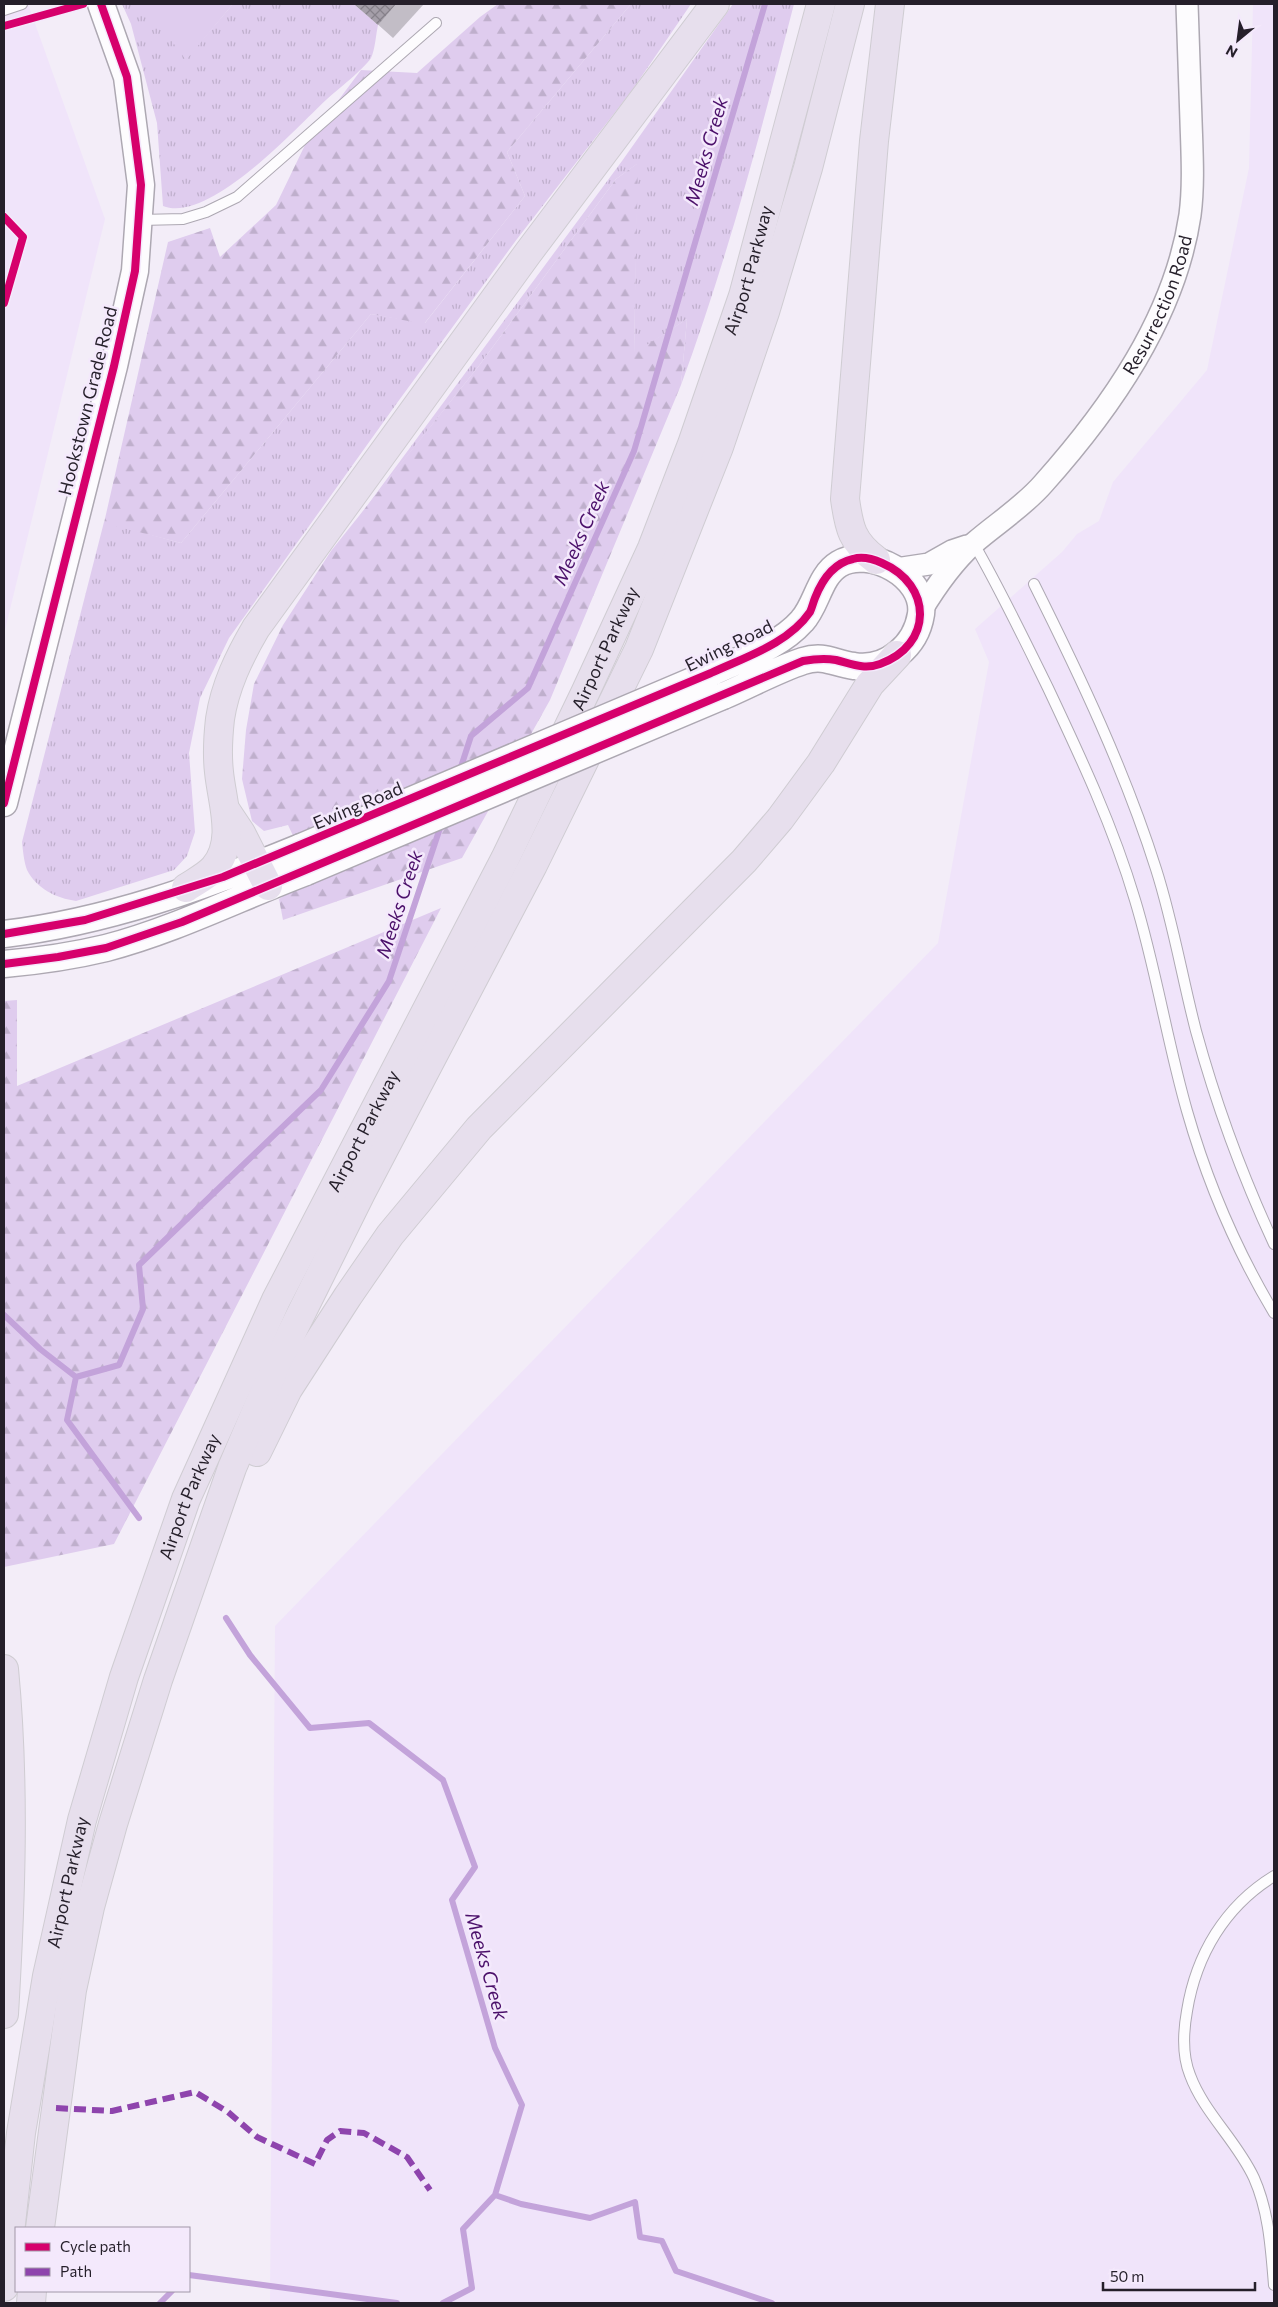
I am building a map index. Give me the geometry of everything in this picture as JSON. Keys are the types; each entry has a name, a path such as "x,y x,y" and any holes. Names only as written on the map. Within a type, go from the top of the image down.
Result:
{"highway":[{"path":"186,888 210,872 219,860 223,849 227,812 218,771 220,720 224,697 234,670 256,628 528,253 715,4"},
{"name":"Airport Parkway","path":"4,2287 21,2133 47,1976 82,1820 124,1677 186,1499 276,1300 505,859 652,548 692,444 743,296 821,4"},
{"name":"Airport Parkway","path":"40,2227 72,1990 90,1907 155,1689 232,1468 277,1362 361,1193 533,865 639,649 719,448 765,312 808,168 850,4"},
{"path":"886,565 856,543 848,520 846,499 874,141 890,4"},
{"path":"187,1595 288,1389 390,1235 479,1128 744,861 780,820 821,763 870,684 897,655"},
{"path":"227,812 241,834 262,875"},
{"path":"4,1669 12,1850 4,2014"}],"street":[{"name":"Hookstown Grade Road","path":"4,803 114,366 135,271 141,185 127,77 100,4"},
{"name":"Resurrection Road","path":"921,611 940,581 974,544 1036,492 1072,452 1108,404 1143,345 1166,297 1181,256 1190,215 1193,162 1187,4"},
{"name":"Resurrection Road","path":"886,565 929,564 952,551 974,544"},
{"name":"Ewing Road","path":"4,964 106,948 182,922 262,875 301,847 711,673 772,644 790,633 811,610 826,577 838,564 853,559 886,565"},
{"path":"886,565 910,583 918,597 921,611"},
{"name":"Ewing Road","path":"4,934 85,920 186,888 262,875 306,872 803,661 817,658 836,660 853,666 869,667 881,664 897,655 910,643 917,629 921,611"}],"lane":[{"path":"4,10 22,4"},
{"path":"139,220 183,219 206,212 236,197 436,23"},
{"path":"974,544 1015,619 1103,807 1139,914 1178,1080 1194,1136 1232,1232 1274,1313"},
{"path":"1034,584 1093,707 1147,843 1172,929 1196,1029 1214,1092 1244,1175 1274,1244"},
{"path":"1274,1876 1237,1905 1205,1949 1188,2002 1184,2047 1185,2060 1196,2088 1246,2162 1254,2179 1266,2214 1274,2285"}],"shaded area":[{"path":"4,4 28,4 105,219 4,634"},
{"path":"1253,4 1274,4 1274,2303 270,2303 275,1626 938,943 989,662 975,629 1062,552 1077,534 1099,521 1113,482 1207,370 1249,168"}],"green space":[{"path":"122,4 153,4 186,59 233,4 354,4 378,25 371,58 368,63 250,171 203,201 182,208 163,206 157,123 131,24"},
{"path":"144,4 233,4 186,60"},
{"path":"498,4 631,4 507,152 525,196 424,324 371,314 181,543 104,523 168,242 210,228 220,257 276,205 305,145 361,70 417,73 480,17"},
{"path":"631,4 691,4 633,89 517,239 229,638 200,698 189,753 195,832 187,856 174,870 76,901 61,898 48,892 31,877 27,870 22,842 104,522 181,543 371,314 425,323 525,196 507,152"},
{"path":"733,4 794,4 756,148 728,243 681,385 687,319 634,354 637,164 616,179 478,367 358,518 622,161"},
{"path":"638,163 634,353 687,319 681,385 550,700 462,858 283,920 279,899 313,878 288,825 264,831 252,821 242,779 246,730 254,684 283,625 331,551 478,367 616,179"},
{"path":"441,908 114,1544 4,1567 4,1001 17,1000 17,1086"}],"building":[{"path":"354,4 396,4 378,25"}],"waterway":[{"name":"Meeks Creek","path":"459,773 471,736 528,688 634,451 765,4"},
{"name":"Meeks Creek","path":"139,1518 67,1420 76,1377 119,1365 143,1309 139,1265 321,1090 389,981 442,822"},
{"path":"4,1315 40,1349 76,1377"},
{"name":"Meeks Creek","path":"226,1618 250,1655 310,1728 369,1723 443,1780 475,1867 452,1900 495,2048 522,2105 495,2195 463,2229 472,2288 443,2303"},
{"path":"495,2195 521,2204 590,2218 635,2202 640,2237 662,2241 676,2271 772,2303"},
{"name":"Meeks Creek","path":"190,2275 397,2303"},
{"name":"Meeks Creek","path":"160,2303 171,2292"}],"marked path":[{"path":"56,2108 112,2111 195,2092 228,2112 257,2137 315,2164 327,2140 340,2131 364,2133 407,2157 430,2190"}],"cycle path":[{"path":"4,26 83,4"},
{"path":"4,803 114,366 135,271 141,185 127,77 101,4"},
{"path":"4,217 23,237 4,303"},
{"path":"4,934 85,920 223,877 711,673 765,649 790,633 810,612 825,579 834,568 846,561 864,558 882,563 899,573 911,585 918,600 920,615 917,629 910,643 897,655 880,664 874,666 853,665 832,659 803,661 182,922 106,948 4,964"}]}
